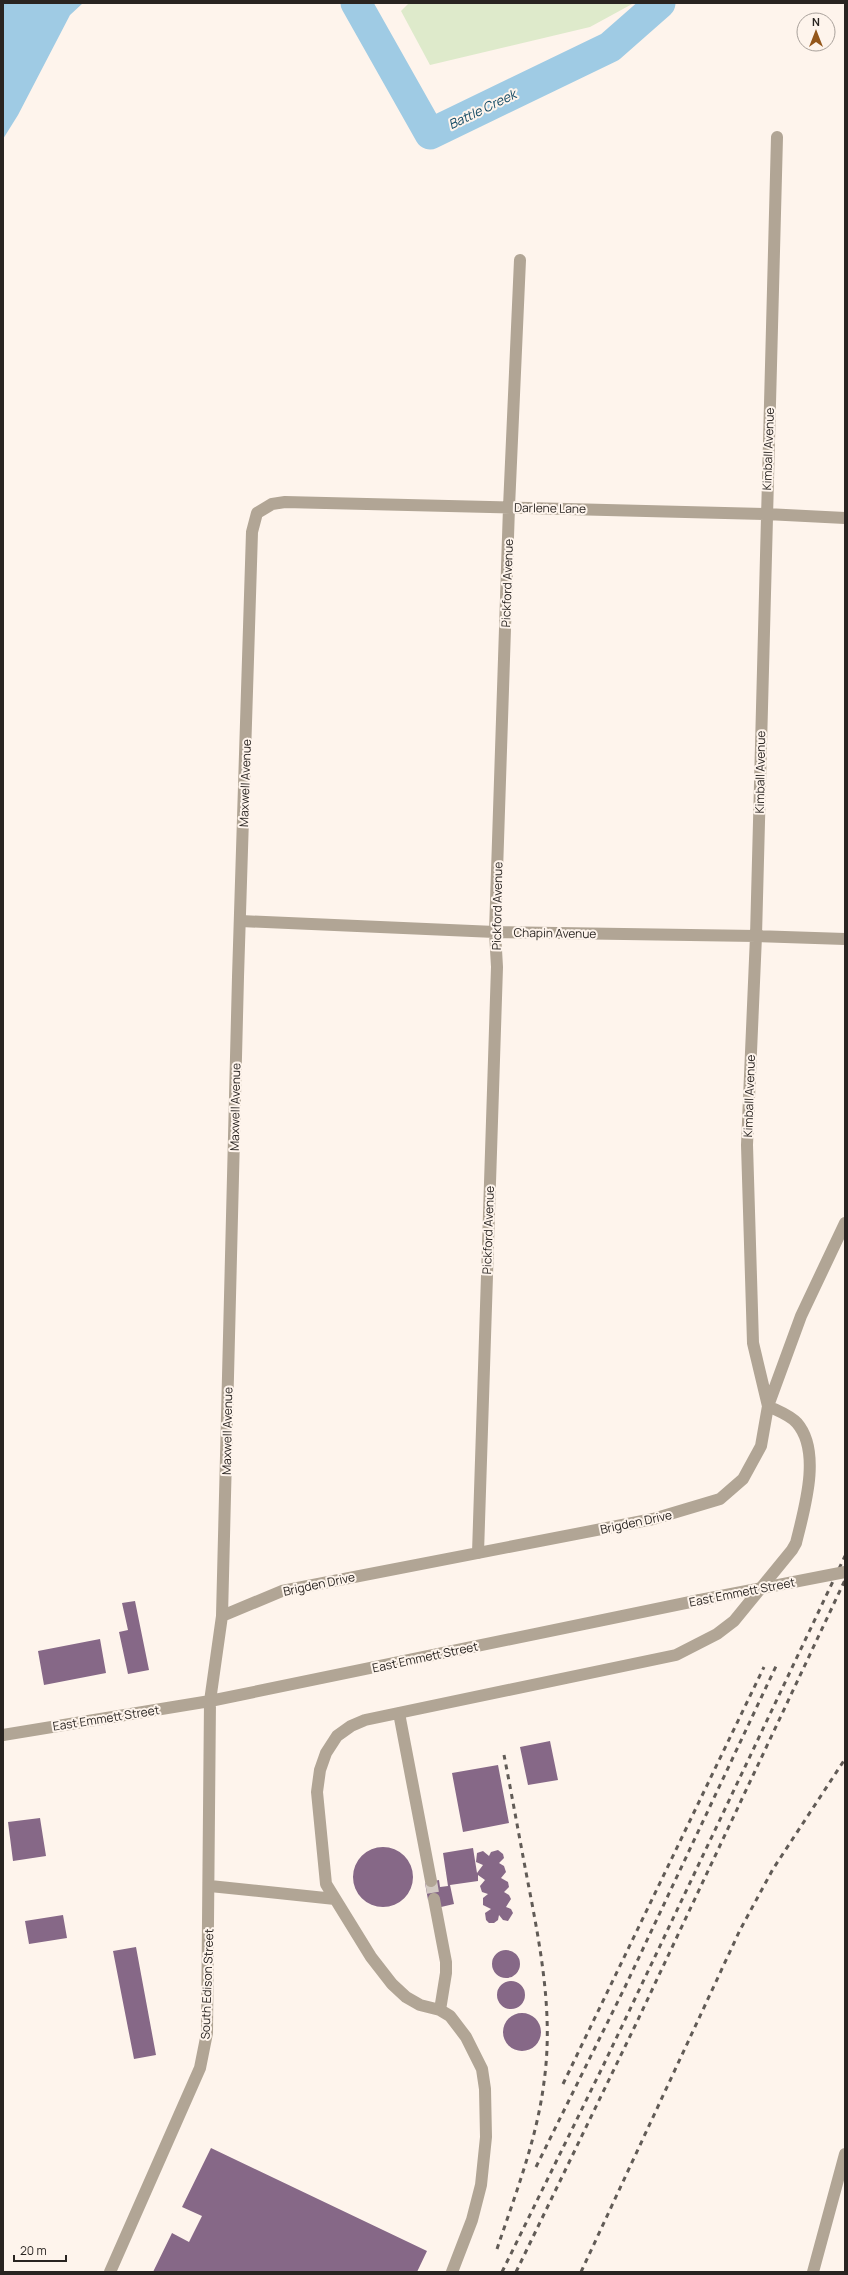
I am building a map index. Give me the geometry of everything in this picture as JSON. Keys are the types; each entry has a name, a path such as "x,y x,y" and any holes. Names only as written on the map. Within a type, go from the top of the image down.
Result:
{"street":[{"name":"Kimball Avenue","path":"768,1406 753,1343 749,1258 747,1145 756,936 777,137"},
{"name":"Pickford Avenue","path":"478,1553 496,975 495,932 509,507 520,260"},
{"name":"Darlene Lane","path":"257,513 272,504 285,502 766,514 845,518"},
{"name":"Maxwell Avenue","path":"210,1700 222,1616 252,532 257,513"},
{"name":"Chapin Avenue","path":"241,921 495,932 756,936 845,939"},
{"name":"Brigden Drive","path":"222,1616 282,1591 653,1519 696,1508 720,1499 743,1479 761,1446 768,1406 800,1316 845,1223"},
{"path":"452,2272 472,2220 481,2185 486,2137 482,2069 466,2037 450,2016 440,2010 420,2005 406,1997 392,1984 371,1957 326,1884 318,1792 320,1770 326,1753 338,1736 351,1726 365,1720 676,1655 717,1634 734,1621 792,1550 796,1543 809,1490 808,1459 803,1431 786,1415 768,1406"},
{"name":"East Emmett Street","path":"3,1735 210,1700 700,1600 845,1572"},
{"name":"South Edison Street","path":"110,2272 200,2068 205,2050 207,2033 210,1886 210,1700"},
{"path":"400,1713 431,1881"},
{"path":"210,1886 335,1899"},
{"path":"434,1899 446,1962 446,1973 440,2010"},
{"path":"813,2272 845,2154"}],"green space":[{"path":"409,3 634,3 590,27 430,65 401,11"}],"water":[{"path":"3,3 83,3 70,15 18,115 3,139"}],"building":[{"path":"135,1601 149,1670 128,1674 119,1632 128,1630 122,1603"},
{"path":"100,1639 106,1673 44,1685 38,1651"},
{"path":"550,1741 558,1780 528,1785 520,1747"},
{"path":"498,1765 509,1823 463,1832 452,1773"},
{"path":"40,1818 46,1856 13,1861 8,1822"},
{"path":"383,1847 400,1852 408,1860 413,1877 408,1894 400,1902 383,1907 366,1902 358,1894 353,1877 358,1860 366,1852"},
{"path":"473,1848 477,1873 483,1865 476,1862 477,1853 483,1851 489,1856 491,1852 498,1850 503,1854 504,1858 499,1863 504,1866 506,1872 501,1878 508,1882 509,1887 504,1892 509,1895 511,1899 506,1907 511,1909 513,1913 508,1921 503,1920 499,1915 498,1920 494,1923 489,1923 486,1920 485,1913 491,1909 483,1905 483,1898 488,1894 482,1892 480,1886 485,1880 478,1875 478,1881 450,1885 454,1904 441,1907 439,1898 428,1900 425,1883 439,1880 440,1887 448,1886 443,1853"},
{"path":"63,1915 67,1938 29,1944 25,1921"},
{"path":"136,1947 156,2055 134,2059 113,1951"},
{"path":"506,1950 516,1954 520,1964 516,1974 506,1978 496,1974 492,1964 496,1954"},
{"path":"511,1981 521,1985 525,1995 521,2005 511,2009 501,2005 497,1995 501,1985"},
{"path":"518,2013 526,2013 536,2018 540,2025 540,2039 536,2046 526,2051 518,2051 508,2046 506,2043 503,2036 503,2028 508,2018 511,2016"},
{"path":"211,2148 427,2251 417,2272 153,2272 172,2233 189,2242 202,2216 182,2207"}],"waterway":[{"name":"Battle Creek","path":"356,3 430,134 610,47 660,3"}],"tunnel":[{"path":"431,1881 434,1899"}],"railway":[{"path":"502,2272 604,2064 845,1556"},
{"path":"516,2272 635,2026 845,1580"},
{"path":"536,2167 625,1987 777,1664"},
{"path":"563,2084 764,1667"},
{"path":"497,2249 525,2167 536,2125 544,2082 547,2034 545,1987 539,1940 504,1755"},
{"path":"581,2272 740,1930 773,1869 845,1759"}]}
